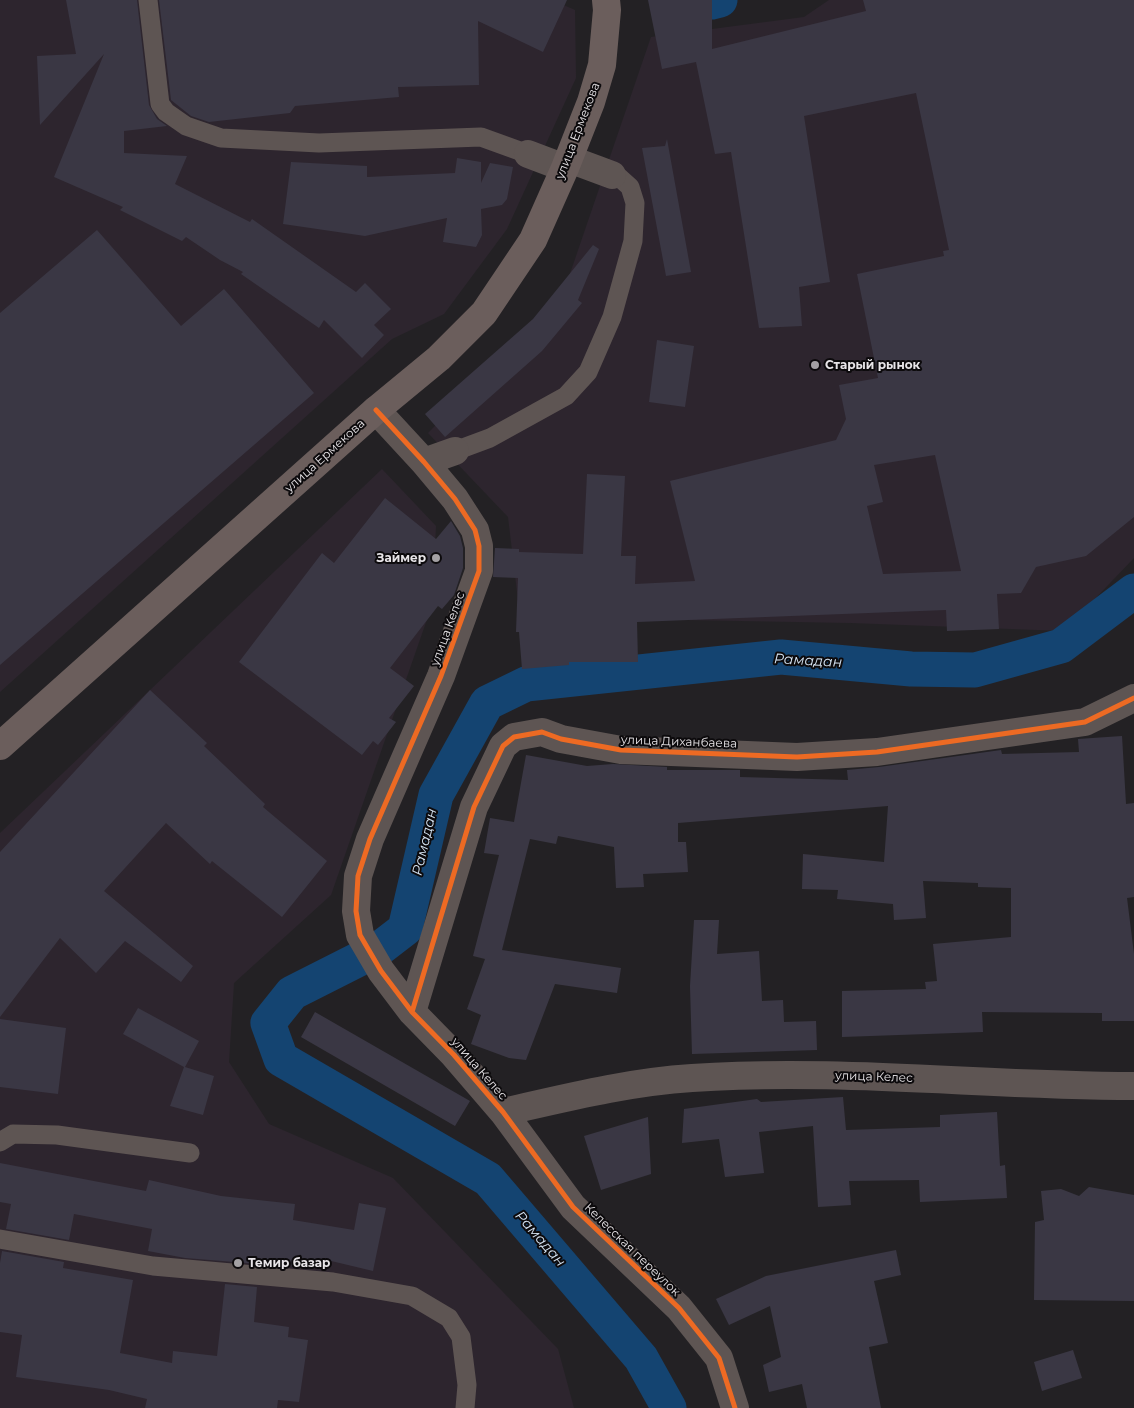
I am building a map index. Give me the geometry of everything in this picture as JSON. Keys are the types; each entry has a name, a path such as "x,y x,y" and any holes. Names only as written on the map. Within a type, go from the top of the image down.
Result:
{"main road":[{"name":"улица Ермекова","path":"0,746 376,410 439,358 484,313 532,240 567,163 591,102 602,65 607,10 606,0"}],"street":[{"path":"528,154 612,175"},
{"name":"улица Келес","path":"376,410 455,499 475,530 479,546 480,572 442,676 370,839 358,876 356,911 360,935 381,971 412,1012 454,1055 503,1112 623,1085 692,1078 840,1076 1134,1086"},
{"path":"424,462 455,451"},
{"name":"улица Диханбаева","path":"412,1012 474,807 503,746 514,737 527,732 542,732 561,739 620,750 797,757 877,752 1085,722 1134,698"},
{"name":"Келесская переулок","path":"503,1112 573,1207 679,1308 719,1358 734,1408"}],"lane":[{"path":"148,0 160,104 166,112 186,126 222,138 319,143 481,137 528,154"},
{"path":"455,451 490,438 566,396 588,372 612,317 634,241 635,203 630,187 620,178 612,175"},
{"path":"0,1142 13,1134 57,1135 190,1153"},
{"path":"0,1238 153,1266 333,1282 412,1296 449,1318 461,1337 467,1385 465,1408"}],"shaded area":[{"path":"0,0 552,0 575,10 576,78 507,229 444,314 392,339 0,692"},
{"name":"Старый рынок","path":"829,0 1134,0 1134,558 1064,631 851,623 520,617 508,517 428,433 562,297 651,37 804,17"},
{"path":"382,469 436,526 432,605 331,895 234,983 229,1062 269,1124 393,1178 558,1349 574,1408 0,1408 0,833"}],"building":[{"path":"66,0 137,0 149,105 157,119 167,126 124,131 124,153 187,156 175,184 250,222 252,219 356,292 365,283 391,309 374,325 384,335 362,358 324,320 319,328 241,274 243,272 220,260 186,237 182,241 120,210 123,207 54,177 104,54 40,125 37,56 76,54"},
{"path":"159,0 567,0 543,52 478,21 479,85 398,87 399,97 295,106 290,113 209,122 191,116 171,100"},
{"path":"648,0 712,0 712,49 866,11 863,0 1134,0 1134,517 1086,556 1036,567 1021,593 997,594 999,629 947,631 946,610 637,622 638,662 569,662 569,665 522,669 519,632 516,632 518,578 493,577 495,548 519,549 519,552 583,554 587,474 625,476 621,556 636,556 635,584 695,581 670,481 836,440 846,419 839,385 878,378 857,274 944,256 943,251 949,250 916,93 804,116 830,282 799,287 802,326 759,328 731,152 715,154 696,62 662,69","holes":["935,455 961,571 883,574 867,506 883,502 874,465"]},
{"path":"667,139 691,272 666,276 642,148 665,146"},
{"path":"457,158 481,162 481,183 490,163 513,167 507,199 502,205 481,209 482,235 476,247 443,242 447,218 365,236 283,224 291,162 367,166 367,177 455,173"},
{"path":"97,230 181,326 224,289 314,393 0,665 0,313"},
{"path":"593,245 599,249 578,300 582,303 542,351 445,437 425,414 533,319"},
{"path":"657,340 694,346 685,407 649,402"},
{"path":"385,498 436,539 451,521 460,536 463,548 463,568 454,595 442,609 438,606 390,668 414,686 389,718 396,722 378,745 373,741 362,755 239,662 322,553 334,563"},
{"path":"150,690 207,743 204,746 265,804 263,807 327,861 282,917 212,861 210,864 166,823 104,891 193,966 181,982 125,941 96,973 60,938 0,1017 0,852"},
{"path":"1122,736 1126,804 1134,803 1134,897 1127,898 1134,954 1134,1021 1102,1021 1102,1013 982,1012 983,1032 842,1037 842,991 926,989 925,982 937,981 933,944 1011,937 1011,888 978,887 978,883 923,881 926,918 894,920 893,904 837,899 838,890 802,889 803,854 884,862 888,806 678,823 678,842 686,842 688,872 643,874 644,887 616,888 614,847 558,836 556,844 530,839 502,950 621,968 617,993 555,984 526,1060 509,1058 471,1044 481,1015 467,1009 485,959 473,956 499,855 484,853 490,818 514,822 526,755 587,766 613,764 667,767 667,770 740,770 740,777 848,780 847,770 1001,750 1002,754 1079,752 1078,739"},
{"path":"694,920 719,920 717,954 759,951 762,1001 783,1000 784,1022 816,1021 817,1050 692,1054 690,986"},
{"path":"138,1008 199,1041 185,1067 214,1076 203,1115 170,1106 184,1067 123,1034"},
{"path":"315,1012 470,1101 455,1126 301,1037"},
{"path":"0,1019 66,1028 58,1094 0,1087"},
{"path":"843,1097 846,1130 940,1127 940,1115 997,1112 1000,1166 1005,1165 1007,1198 920,1202 919,1180 849,1181 851,1205 818,1207 813,1126 759,1132 764,1173 725,1177 719,1139 682,1143 684,1109 757,1099 761,1102"},
{"path":"648,1117 651,1174 601,1190 584,1136"},
{"path":"0,1163 146,1191 149,1180 221,1196 295,1204 293,1220 354,1230 359,1203 386,1208 373,1271 327,1260 326,1265 314,1263 313,1269 260,1261 259,1264 185,1258 148,1251 152,1229 74,1214 69,1240 6,1229 11,1204 0,1202"},
{"path":"1089,1187 1134,1195 1134,1301 1034,1300 1035,1222 1044,1220 1041,1191 1061,1189 1079,1196"},
{"path":"896,1250 901,1275 874,1281 888,1343 869,1347 881,1408 807,1408 802,1384 769,1392 763,1365 781,1357 770,1306 729,1325 716,1299 766,1276"},
{"path":"2,1251 64,1262 63,1268 133,1280 120,1353 172,1363 173,1351 217,1356 225,1284 257,1287 254,1322 289,1327 288,1337 308,1340 299,1402 278,1400 277,1408 145,1408 147,1399 109,1390 16,1377 22,1335 0,1332 0,1263"},
{"path":"1073,1350 1082,1378 1042,1391 1034,1362"}],"waterway":[{"name":"Рамадан","path":"712,2 720,0"},
{"name":"Рамадан","path":"669,1408 641,1358 488,1179 281,1059 268,1023 292,993 379,949 405,929 436,795 487,703 526,684 781,657 911,669 975,670 1061,646 1134,591"}],"cycle path":[{"path":"376,410 455,499 475,530 479,546 479,571 441,676 370,839 358,876 356,911 360,935 381,971 412,1012 454,1055 503,1112 573,1207 679,1308 719,1358 735,1408"},
{"path":"412,1012 474,807 503,746 514,737 542,732 561,739 621,750 797,757 877,752 1085,722 1134,698"}],"place":[{"name":"Старый рынок","path":"815,365"},
{"name":"Займер","path":"436,558"},
{"name":"Темир базар","path":"238,1263"}]}
